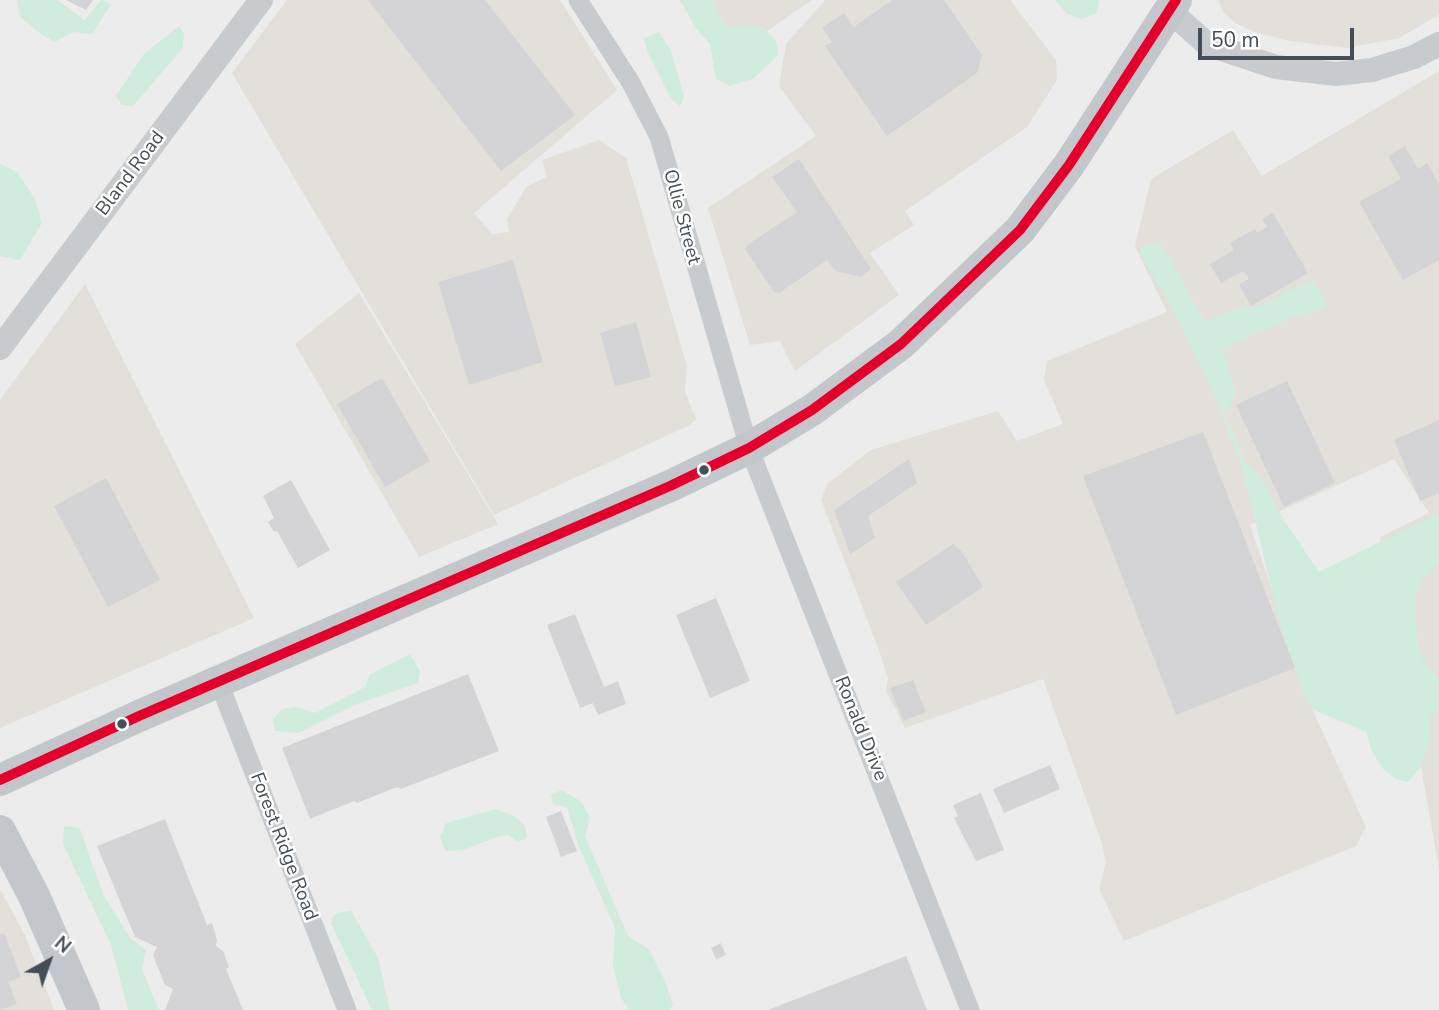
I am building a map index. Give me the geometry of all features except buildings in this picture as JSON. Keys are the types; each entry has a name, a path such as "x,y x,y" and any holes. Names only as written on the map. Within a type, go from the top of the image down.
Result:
{"main road":[{"path":"0,780 591,521 749,449 812,410 901,344 1020,230 1069,165 1174,6"},
{"path":"0,831 34,896 84,1010"}],"street":[{"name":"Bland Road","path":"0,348 261,0"},
{"name":"Ollie Street","path":"578,0 631,83 659,137 749,449"},
{"path":"1174,6 1207,44 1276,67 1336,74 1372,70 1414,57 1439,44"},
{"name":"Ronald Drive","path":"749,449 970,1010"},
{"name":"Forest Ridge Road","path":"219,683 347,1010"}],"shaded area":[{"path":"287,0 560,0 617,90 474,213 492,234 509,232 507,219 526,187 547,177 542,160 599,140 626,158 687,366 685,392 696,419 690,425 494,515 232,73"},
{"path":"695,0 812,0 732,55"},
{"path":"825,0 1010,0 1056,60 1057,80 1027,127 905,211 914,225 870,253 899,295 795,371 780,341 750,345 708,208 816,136 779,86 786,44"},
{"path":"1218,0 1439,0 1439,15 1399,38 1347,48 1289,41 1254,32 1235,23 1224,13"},
{"path":"1439,71 1439,868 1380,537 1429,513 1394,459 1250,525 1314,713 1366,827 1356,846 1124,941 1099,889 1106,862 1101,841 1043,679 905,728 886,691 888,679 880,653 821,500 827,484 871,450 998,411 1017,441 1063,424 1044,380 1047,361 1167,312 1135,246 1151,179 1233,130 1262,176"},
{"path":"85,284 254,618 0,728 0,400"},
{"path":"359,293 498,524 419,557 295,344"},
{"path":"0,889 25,935 54,1010 0,1010"}],"green space":[{"path":"17,0 57,0 85,20 101,0 111,4 92,34 74,32 55,42 36,31 19,15"},
{"path":"680,0 711,0 729,29 747,25 763,28 775,39 779,54 753,79 729,86 716,79 710,44 695,27"},
{"path":"1055,0 1099,0 1097,13 1082,19 1067,14"},
{"path":"179,26 184,34 183,48 133,106 122,105 116,96 143,55"},
{"path":"659,32 671,51 684,97 680,106 671,99 647,51 644,39"},
{"path":"0,164 17,172 35,199 42,223 20,260 0,256"},
{"path":"1159,240 1205,322 1240,308 1260,306 1311,280 1328,303 1317,312 1300,314 1222,348 1236,392 1224,412 1242,453 1243,462 1256,470 1284,520 1319,572 1439,513 1439,564 1433,567 1417,589 1415,607 1418,646 1424,662 1439,677 1439,709 1429,717 1431,734 1425,755 1420,768 1408,782 1396,779 1382,768 1372,751 1366,732 1314,710 1304,695 1282,632 1243,470 1216,398 1168,300 1140,255 1141,248"},
{"path":"410,654 420,671 418,683 357,704 299,733 275,731 273,719 282,709 296,707 315,713 365,687 370,674"},
{"path":"561,790 581,801 590,818 585,836 628,936 649,949 665,981 673,1005 669,1010 629,1010 621,998 613,965 615,928 579,847 567,808 553,804 551,795"},
{"path":"496,809 514,816 525,826 527,837 519,842 508,835 463,850 446,851 440,837 446,823"},
{"path":"64,827 80,829 103,894 130,938 146,950 142,969 159,1010 128,1010 111,945 63,844"},
{"path":"351,910 378,958 390,1010 372,1010 331,923 334,914"}],"transit line":[{"path":"0,780 139,716 670,486 749,448 812,410 901,344 1020,230 1069,165 1176,0"}]}
